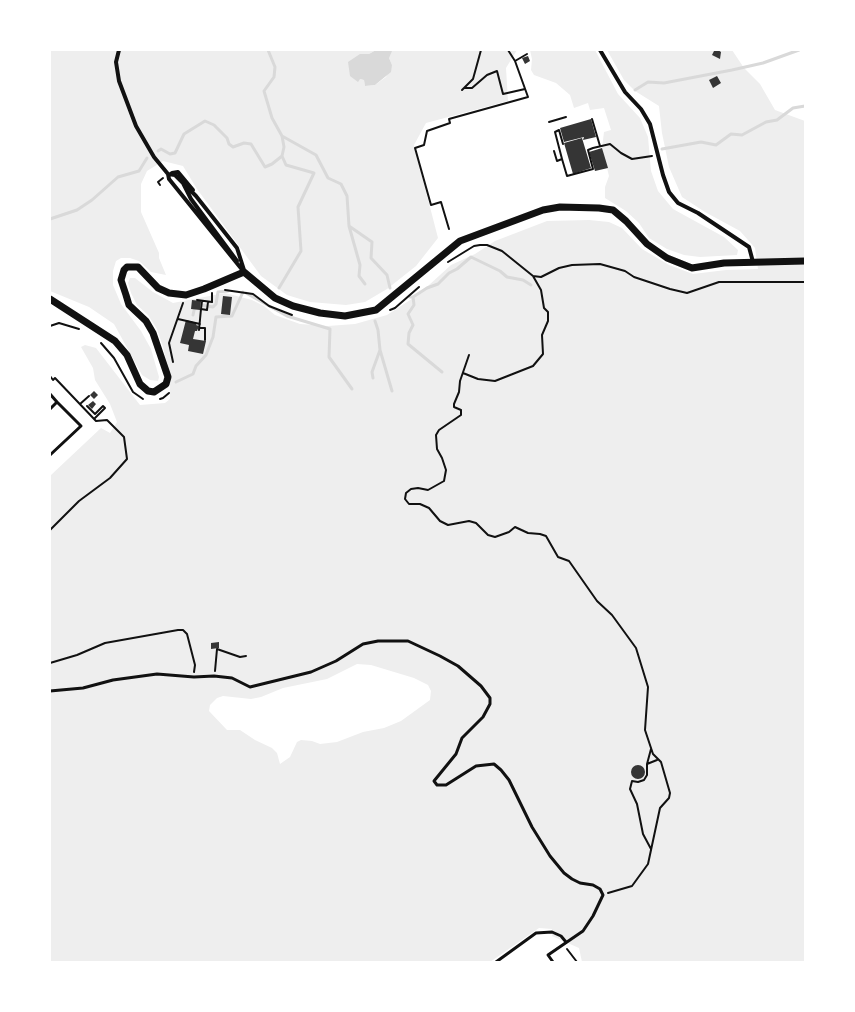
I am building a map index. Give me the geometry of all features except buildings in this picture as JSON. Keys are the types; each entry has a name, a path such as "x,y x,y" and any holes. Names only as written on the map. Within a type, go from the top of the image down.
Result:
{"street":[{"path":"119,50 116,62 119,81 136,126 166,176 244,272 275,298 293,306 320,313 345,316 376,310 460,241 543,210 560,207 599,208 613,210 626,220 647,244 667,258 692,268 724,263 805,262"},
{"path":"600,50 624,92 640,109 650,124 663,175 669,192 678,203 698,213 748,247 753,262"},
{"path":"166,176 178,172 188,183 196,196 236,248 244,272"},
{"path":"166,176 175,175 196,196"},
{"path":"183,183 191,199 230,249 244,272"},
{"path":"50,299 115,341 127,356 140,384 148,391 154,392 166,384 168,377 153,333 146,321 130,305 121,280 124,270 127,267 138,267 158,288 169,294 186,295 244,272"}],"lane":[{"path":"50,394 81,426 50,455"},
{"path":"50,408 57,402"},
{"path":"50,691 83,688 113,680 157,674 232,678 250,687 311,672 336,661 363,644 378,641 408,641 440,656 458,666 481,686 490,698 490,704 483,717 462,738 456,754 434,781 437,785 446,785 476,766 494,764 509,780 532,827 559,868 580,883 593,885 600,889 603,894 588,925 583,931 548,955 553,962"},
{"path":"496,962 536,933 552,932 561,936 566,942"}],"path":[{"path":"481,50 473,79 463,89 472,88 487,75 497,71 504,94 526,89"},
{"path":"448,229 441,202 431,205 415,148 424,145 427,131 450,123 449,120 528,97 515,61 508,50"},
{"path":"515,61 527,54"},
{"path":"549,122 566,117"},
{"path":"592,119 600,146"},
{"path":"563,144 559,130 555,132 567,176 593,169 588,150 610,144"},
{"path":"554,151 557,161 562,159"},
{"path":"160,185 158,182 166,176"},
{"path":"446,264 474,246 487,245 502,251 533,276 541,290 544,308 548,312 548,321 542,335 543,354 533,366 495,381 478,379 463,373"},
{"path":"533,276 541,277 559,268 572,265 600,264 625,271 634,277 648,282 687,293 719,282 805,282"},
{"path":"388,311 395,308 421,285"},
{"path":"222,290 241,291 254,294 279,311 298,317"},
{"path":"207,294 217,291"},
{"path":"202,296 192,300 208,303 212,302 212,292"},
{"path":"173,368 169,343 184,302 188,301"},
{"path":"202,302 199,329 205,328 205,340"},
{"path":"201,309 207,310 208,303"},
{"path":"178,319 200,324"},
{"path":"50,326 59,323 80,329"},
{"path":"98,340 114,358 133,392 146,400"},
{"path":"469,356 460,381 459,392 454,407 461,410 461,415 439,430 436,435 437,449 446,470 444,481 428,490 418,488 410,489 406,493 405,499 409,504 420,504 429,508 440,521 448,525 469,522 476,523 488,534 495,537 509,532 515,527 528,533 546,536 558,557 569,561 597,601 612,615 636,648 648,688 645,725 653,754 657,760 661,762 670,793 669,798 660,808 648,864 632,886 603,894"},
{"path":"50,376 53,380"},
{"path":"50,381 55,378 96,421 107,420 124,436 127,459 110,478 79,501 50,530"},
{"path":"156,400 163,398 172,390"},
{"path":"80,404 89,396"},
{"path":"87,406 95,414 103,406 105,408 94,419"},
{"path":"50,663 77,655 105,643 183,630 187,634 195,665 194,677"},
{"path":"214,676 217,649 240,657 246,656"},
{"path":"652,747 647,764 648,770 644,780 638,782 632,781 630,789 637,804 643,834 652,850"},
{"path":"647,764 657,760"},
{"path":"566,942 566,948 577,962"}],"shaded area":[{"path":"50,50 376,50 369,54 360,54 360,79 364,80 365,86 375,85 386,77 392,65 389,58 389,50 517,50 506,68 508,101 426,123 414,145 438,238 416,266 387,289 365,302 346,305 310,302 287,295 261,276 197,189 183,166 163,161 147,171 141,184 141,212 159,253 159,258 166,275 151,272 139,261 130,258 121,258 116,261 113,271 113,285 121,304 141,331 151,349 159,377 158,381 150,380 142,375 114,324 89,307 50,291"},
{"path":"376,50 392,51 389,58 392,65 391,72 375,85 365,86 364,80 360,79 358,82 350,76 348,62 360,54 369,54"},
{"path":"530,50 595,50 618,94 640,118 648,137 651,171 658,191 673,209 724,237 738,250 737,255 700,257 684,255 667,249 649,238 639,223 626,211 605,198 605,187 609,176 602,148 604,132 611,130 604,108 590,110 588,103 574,108 570,95 556,83 534,75 531,70 532,59"},
{"path":"607,50 732,50 744,68 760,84 775,110 805,121 805,962 582,962 579,948 552,936 552,929 539,928 490,962 50,962 50,474 51,475 101,428 110,433 117,422 110,404 95,380 93,368 81,347 85,345 96,348 140,405 165,403 170,399 170,385 168,367 163,347 157,329 148,315 137,305 131,293 128,283 130,278 135,278 153,292 173,303 225,293 252,300 264,306 275,315 300,324 328,326 355,324 387,315 418,295 451,265 475,254 495,241 547,221 589,220 609,222 622,228 642,249 669,265 693,274 726,270 758,269 755,248 740,231 705,212 682,197 669,167 662,133 659,106 635,91 624,80","holes":["357,664 371,665 414,678 428,685 431,691 430,700 401,721 384,728 363,732 337,742 320,744 312,741 301,740 297,742 290,757 280,764 277,753 272,748 255,740 240,730 227,730 209,711 210,705 217,698 223,696 251,699 261,697 283,688 327,679"]}],"waterway":[{"path":"158,151 161,149 170,154 175,153 184,134 205,121 214,125 227,138 229,144 233,147 244,143 251,144 265,167 272,164 282,156 284,147 282,136 272,118 264,91 274,77 275,67 268,50"},
{"path":"635,90 648,82 664,83 732,70 763,63 799,50"},
{"path":"662,149 701,142 716,145 731,134 742,135 766,122 777,120 793,108 805,106"},
{"path":"282,136 316,155 328,178 341,184 347,196 349,226 360,265 359,276 365,284"},
{"path":"279,288 301,251 298,207 314,173 286,165 282,156"},
{"path":"50,219 77,210 92,200 118,177 139,171 147,158"},
{"path":"349,226 372,242 371,258 387,275 390,288"},
{"path":"410,297 413,297 427,288 438,284 449,273 457,269 471,257 500,271 507,277 523,280 531,285"},
{"path":"200,305 213,307 216,304 218,292 228,291"},
{"path":"176,382 193,374 196,366 206,355 213,337 216,317 232,316 243,292"},
{"path":"246,293 287,316 330,329 329,357 352,389"},
{"path":"413,297 414,305 408,314 413,325 409,333 408,344 442,372"},
{"path":"193,315 195,306"},
{"path":"375,321 378,330 380,350 392,391"},
{"path":"373,378 372,372 380,350"}]}
